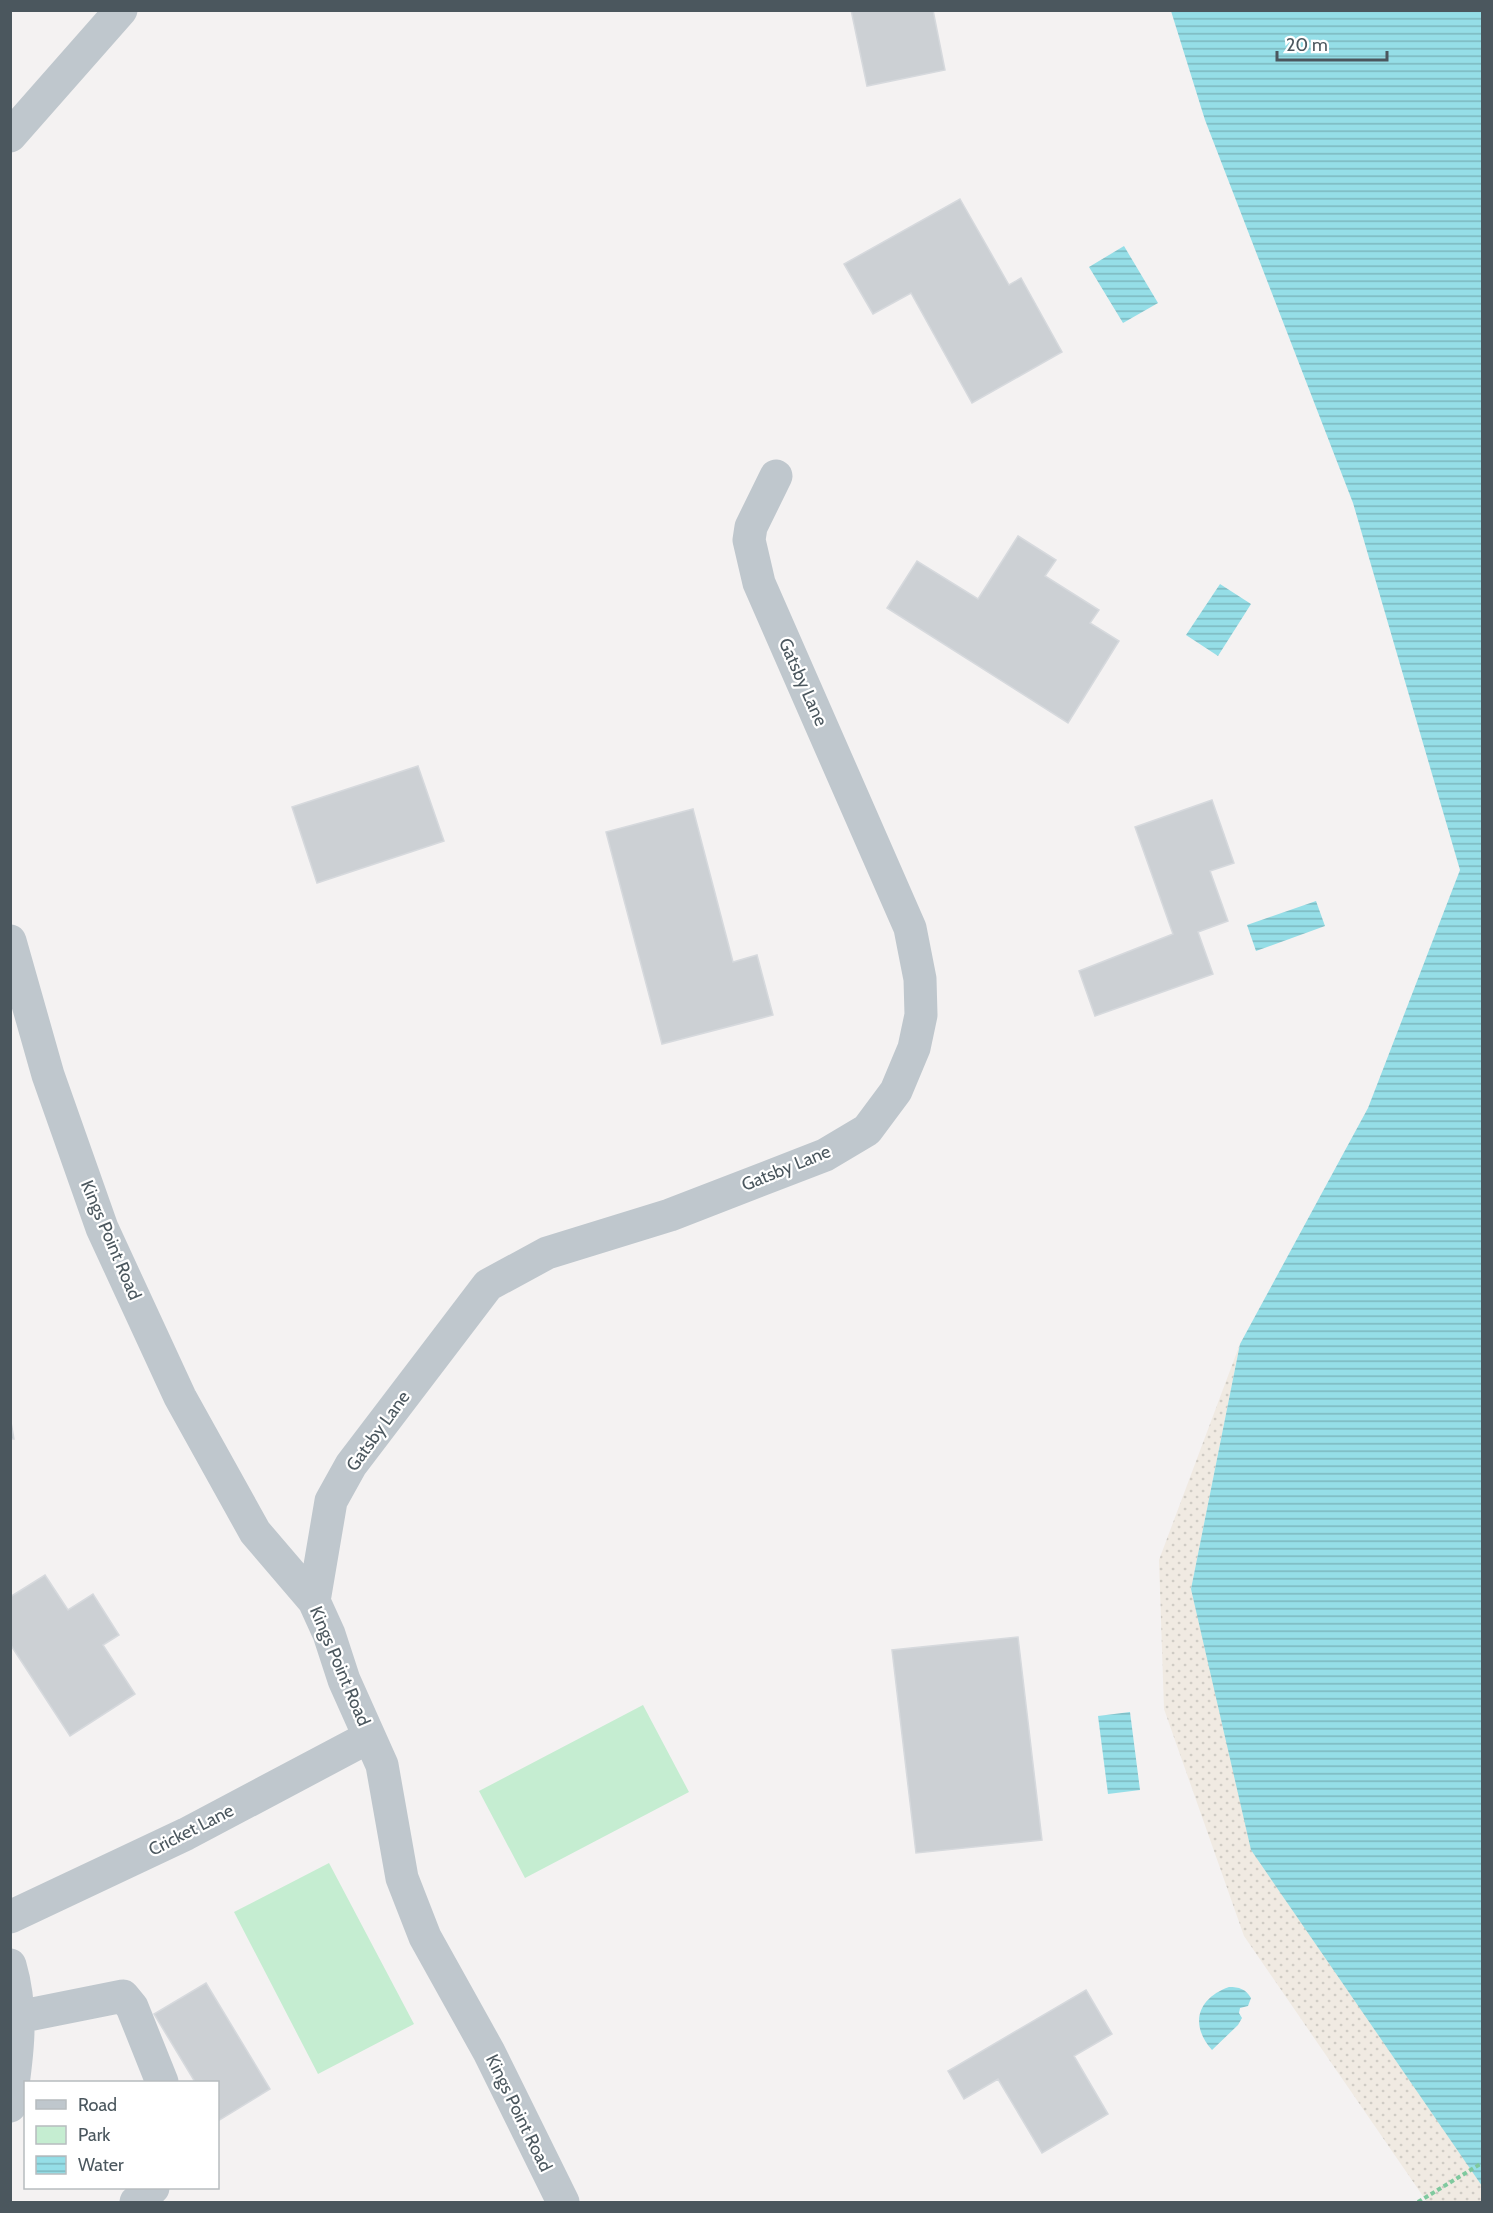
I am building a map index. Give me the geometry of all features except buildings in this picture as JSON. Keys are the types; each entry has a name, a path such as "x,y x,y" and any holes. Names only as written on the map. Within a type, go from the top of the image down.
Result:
{"street":[{"path":"10,136 121,10"},
{"name":"Gatsby Lane","path":"314,1601 331,1501 351,1465 488,1285 547,1253 670,1215 825,1155 867,1130 896,1091 914,1048 921,1015 920,979 910,928 759,583 749,540 751,527 776,476"},
{"name":"Kings Point Road","path":"10,941 48,1075 102,1228 180,1397 255,1532 314,1601 329,1634 344,1680 382,1765 402,1878 425,1937 489,2052 563,2202"},
{"name":"Cricket Lane","path":"10,1917 186,1834 369,1737"},
{"path":"10,1965 16,1986 20,2042 10,2106"},
{"path":"18,2017 123,1996 132,2007 162,2081"},
{"path":"136,2202 151,2189"}],"path":[{"path":"1418,2202 1482,2163"}],"sand":[{"path":"1240,1344 1191,1589 1482,2186 1482,2202 1427,2202 1244,1936 1164,1709 1159,1560"}],"green space":[{"path":"643,1705 689,1792 525,1878 479,1791"},
{"path":"329,1863 414,2024 318,2074 234,1912"}],"water":[{"path":"1171,11 1482,11 1482,2186 1251,1850 1191,1589 1240,1344 1368,1108 1460,870 1353,503 1205,120"},
{"path":"1124,246 1158,303 1123,323 1089,267"},
{"path":"1220,584 1251,604 1218,656 1186,635"},
{"path":"1316,901 1325,926 1256,951 1247,925"},
{"path":"1130,1712 1140,1790 1108,1794 1098,1716"},
{"path":"1229,1987 1242,1989 1251,1998 1248,2006 1240,2008 1239,2013 1242,2018 1238,2025 1212,2050 1201,2031 1200,2013 1210,1998"}]}
